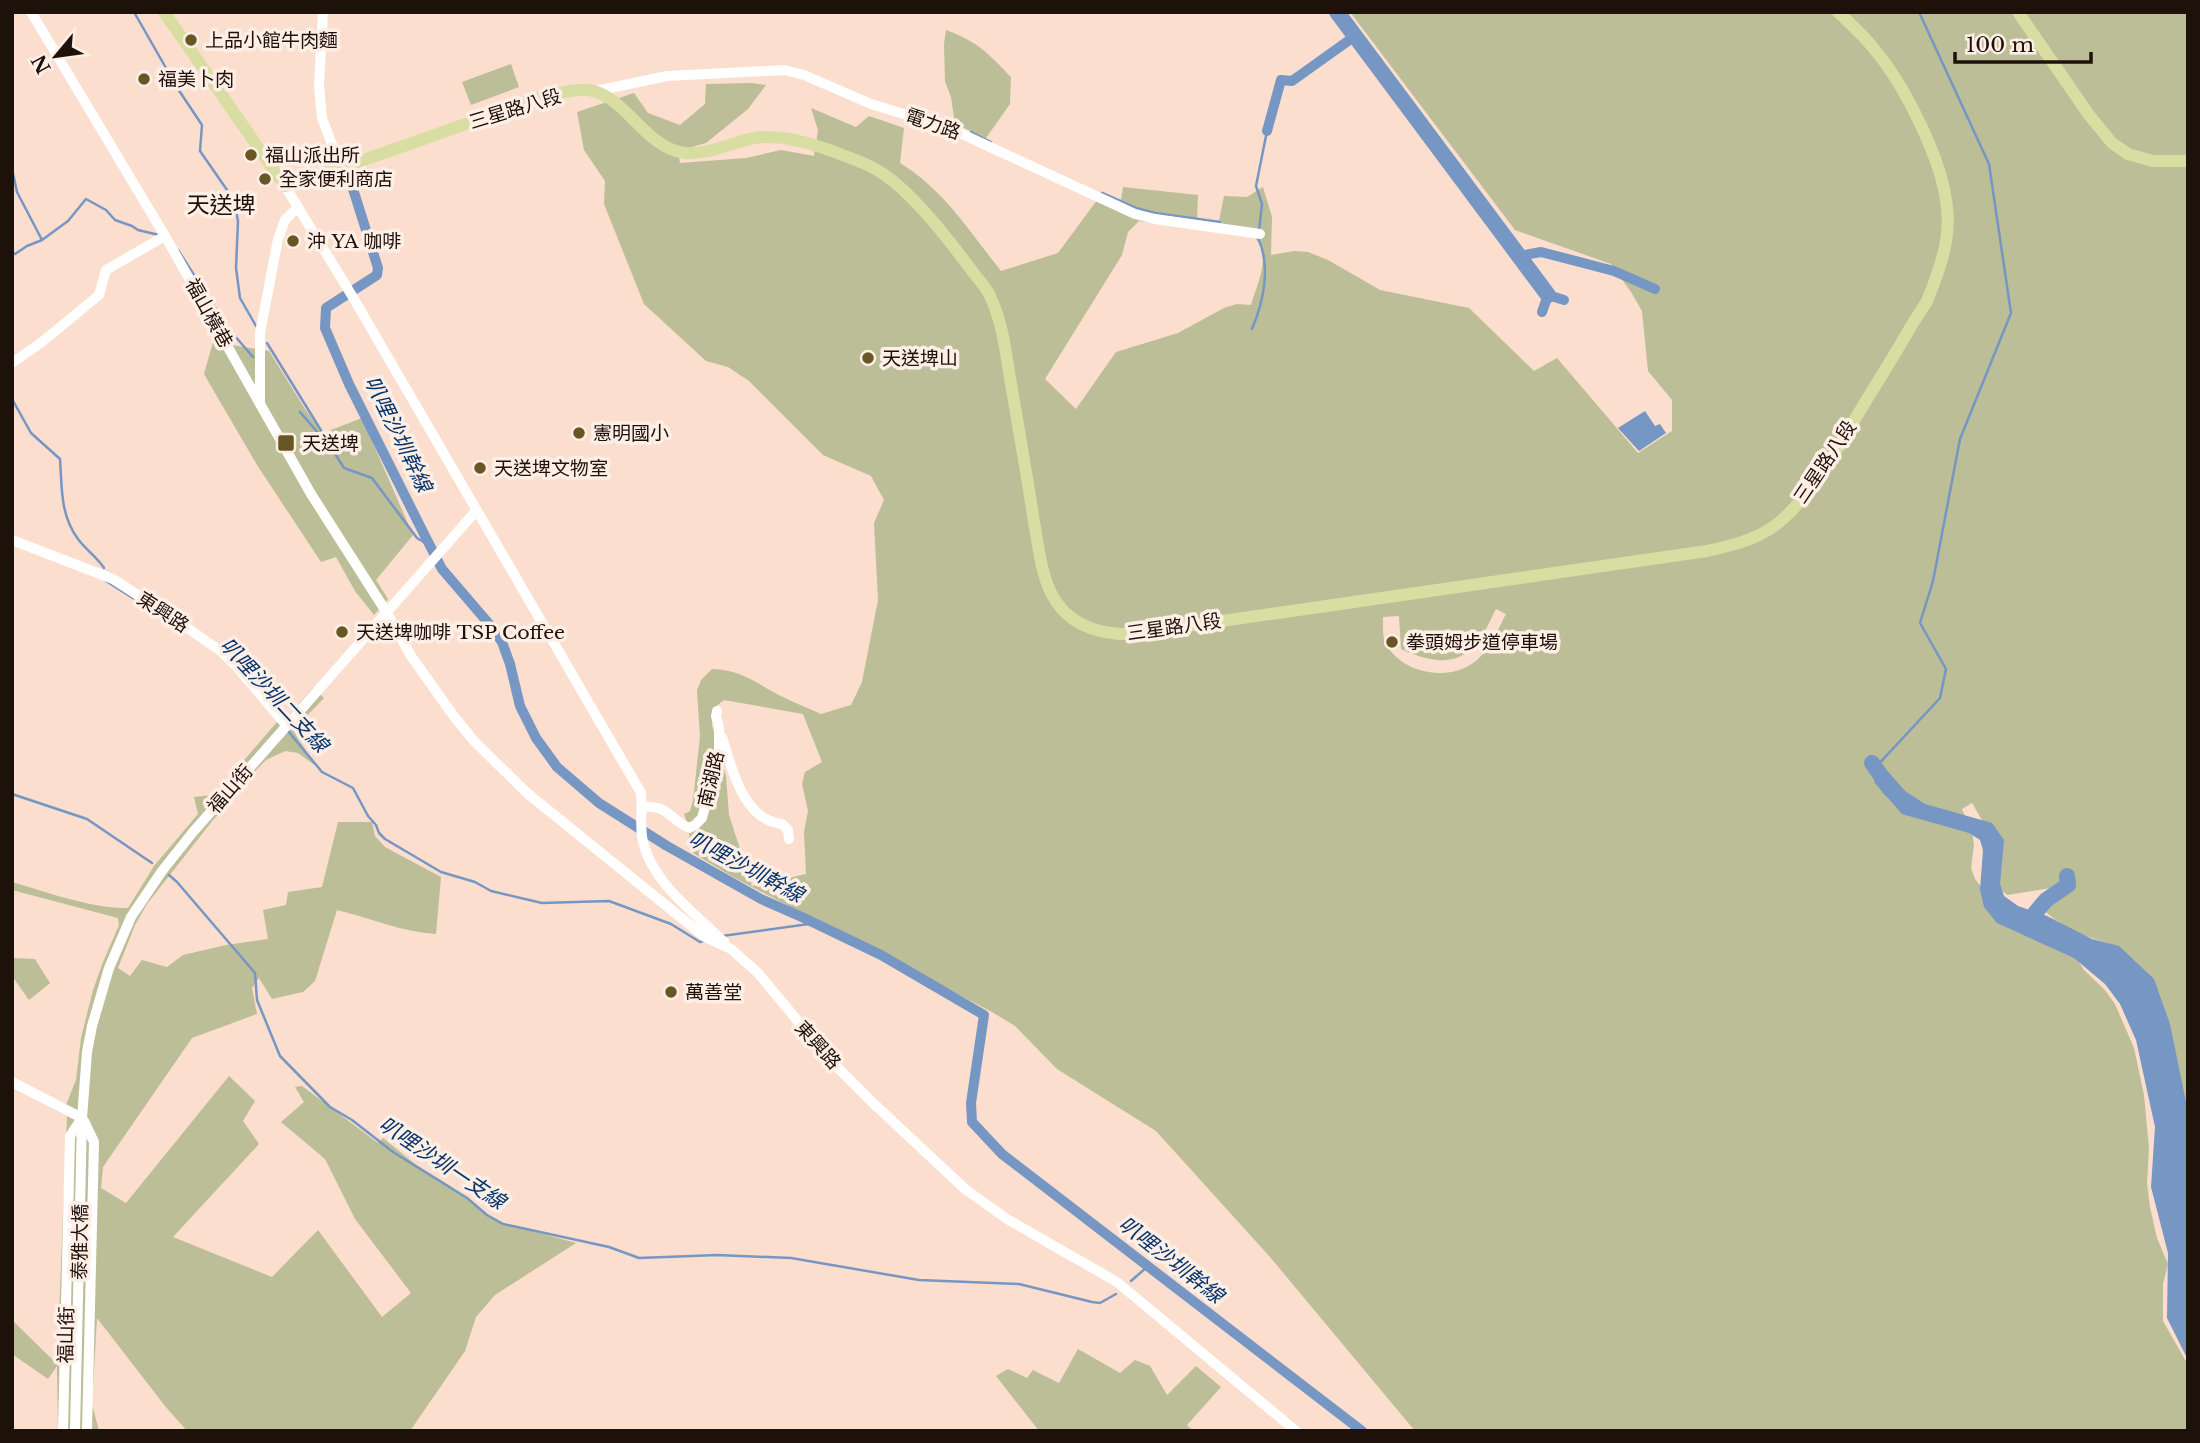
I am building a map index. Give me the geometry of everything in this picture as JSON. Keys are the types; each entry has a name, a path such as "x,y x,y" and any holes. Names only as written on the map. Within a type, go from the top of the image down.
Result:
{"main road":[{"path":"164,12 285,186"},
{"name":"三星路八段","path":"285,186 545,97 579,89 596,91 619,106 660,145 673,151 689,153 717,149 757,137 781,138 830,150 879,170 911,197 957,251 989,295 994,307 1002,332 1038,546 1048,587 1071,618 1088,628 1112,635 1132,634 1707,551 1740,544 1762,534 1782,520 1800,502 1822,471 1926,303 1947,237 1948,208 1941,177 1916,117 1876,51 1838,12"},
{"path":"2018,12 2089,115 2112,143 2128,154 2153,161 2188,161"}],"street":[{"name":"福山橫巷","path":"31,12 165,236 311,494 387,613"},
{"path":"323,12 319,85 322,118 341,168"},
{"name":"電力路","path":"596,91 667,76 785,70 804,75 871,104 949,128 1135,214 1260,234"},
{"path":"285,186 354,299 641,793 640,824 647,854 662,879 731,949"},
{"path":"260,404 260,333 278,239 285,220 298,207"},
{"path":"12,363 99,295 106,270 165,236"},
{"path":"237,363 260,365"},
{"name":"福山街","path":"82,1138 87,1052 92,1026 109,968 131,916 178,850 476,511"},
{"name":"東興路","path":"12,540 113,579 173,618 222,652 286,724"},
{"name":"東興路","path":"387,613 411,656 453,715 506,774 705,937 731,949 758,973 831,1061 965,1189 1007,1219 1117,1282 1297,1431"},
{"name":"南湖路","path":"642,807 652,805 668,810 681,824 689,828 702,818 719,756 719,727 716,716 718,711"},
{"path":"719,727 734,779 750,804 763,818 782,824 788,831 789,839"},
{"path":"12,1082 82,1118"},
{"name":"福山街","path":"82,1118 94,1142 87,1431"},
{"name":"福山街","path":"63,1431 70,1136 82,1118"},
{"name":"泰雅大橋","path":"75,1431 82,1138"},
{"path":"88,1404 95,1431"}],"green space":[{"path":"1350,12 2188,12 2188,1158 2116,946 2077,933 2034,902 2064,886 2007,895 1997,887 1983,822 1972,803 1962,809 1972,832 1974,845 1971,868 1975,879 1994,903 2070,948 2084,970 2115,1004 2134,1048 2144,1095 2149,1148 2147,1183 2150,1207 2157,1238 2168,1264 2163,1284 2163,1321 2188,1365 2188,1431 1415,1431 1270,1257 1156,1131 1057,1069 1015,1026 992,1012 733,877 693,853 684,814 690,811 693,800 700,737 697,690 701,680 712,669 730,671 821,714 851,705 862,682 878,600 874,523 884,500 871,476 823,455 749,381 728,367 706,361 644,304 604,204 605,181 584,150 577,112 634,93 648,113 680,125 705,104 706,84 766,85 748,109 706,143 678,151 680,163 746,158 781,150 814,156 818,130 811,108 856,127 869,116 904,128 900,163 943,198 1001,271 1058,253 1103,192 1121,200 1123,187 1198,195 1197,218 1219,221 1224,196 1247,197 1263,187 1272,217 1271,255 1294,251 1308,252 1328,260 1380,290 1469,308 1534,371 1557,358 1638,453 1672,431 1672,400 1648,371 1642,311 1611,264 1515,230","holes":["1139,221 1255,238 1260,245 1263,262 1251,305 1237,304 1224,308 1178,333 1116,352 1076,409 1045,379 1122,255 1128,232","1496,609 1506,614 1486,650 1477,660 1454,671 1428,672 1403,662 1393,654 1384,638 1383,617 1399,616 1401,649 1431,659 1460,657 1477,643","724,700 803,714 822,762 805,772 802,784 808,811 804,832 806,874 752,886 729,815 726,776 712,725 714,708"]},
{"path":"946,30 982,49 1011,77 1010,104 986,138 955,124 951,97 945,81"},
{"path":"511,64 519,87 471,105 462,82"},
{"path":"213,342 269,351 323,433 362,418 413,535 376,580 388,599 374,615 355,591 336,557 321,562 257,465 204,374"},
{"path":"313,688 324,698 294,732 316,766 298,753 285,751 266,760 249,777 239,793 213,820 147,904 135,925 118,968 130,976 142,960 167,967 183,955 268,939 263,910 286,905 288,892 322,887 338,822 372,822 375,836 385,847 441,877 436,934 398,928 337,910 315,981 303,992 272,999 259,978 252,988 257,1014 192,1038 103,1167 101,1188 126,1203 229,1076 255,1101 243,1121 259,1144 173,1237 272,1277 318,1230 382,1317 411,1293 355,1219 325,1159 281,1122 304,1102 295,1087 302,1086 378,1143 383,1138 481,1211 503,1223 576,1243 495,1295 476,1317 465,1351 410,1431 187,1431 97,1318 92,1404 99,1431 58,1431 57,1366 48,1379 12,1354 12,1320 57,1364 67,1116 12,1087 12,1077 66,1105 76,1080 81,1038 93,990 119,925 118,918 12,890 12,882 85,903 128,908 154,866 198,814 194,797 214,795 277,722 284,715 287,717"},
{"path":"12,958 35,959 50,983 29,1000 12,976"},
{"path":"1078,1349 1120,1373 1135,1360 1150,1366 1167,1395 1196,1366 1221,1387 1187,1425 1193,1431 1039,1431 996,1376 1008,1369 1027,1378 1033,1370 1059,1383"}],"water":[{"path":"1645,411 1655,426 1660,424 1666,433 1639,451 1618,428"},
{"path":"1884,767 1905,791 1925,804 1992,823 2004,840 2000,884 2004,896 2018,906 2047,916 2092,939 2119,946 2154,979 2170,1024 2188,1112 2188,1360 2167,1318 2168,1253 2151,1187 2155,1127 2136,1040 2120,1004 2105,984 2074,958 1997,923 1984,907 1980,890 1983,850 1980,840 1969,833 1902,814 1874,782"}],"waterway":[{"path":"134,12 202,125 200,151 234,200 238,221 236,268 240,298 256,326"},
{"path":"1337,12 1548,295"},
{"path":"1875,768 1940,698 1946,669 1920,623 1933,581 1960,439 2011,313 1989,164 1919,12"},
{"path":"1267,131 1281,80 1292,81 1355,36"},
{"path":"1259,231 1262,204 1256,186 1267,131"},
{"path":"971,132 991,142"},
{"path":"12,169 17,192 42,240 68,221 86,199 106,210 115,220 159,235"},
{"name":"叭哩沙圳幹線","path":"353,189 378,268 377,275 326,308 325,328 349,384 442,569 502,642 520,706 536,738 557,767 599,803 667,846 761,899 881,955 984,1015 971,1103 972,1122 1002,1154 1362,1431"},
{"path":"1102,193 1155,213 1220,222"},
{"path":"1252,329 1260,307 1265,271 1258,238"},
{"path":"12,252 15,254 42,240"},
{"path":"178,250 228,328 253,357"},
{"path":"1518,256 1541,252 1614,271 1655,289"},
{"path":"1548,295 1564,300"},
{"path":"1542,312 1548,295"},
{"path":"267,343 327,440"},
{"path":"12,399 31,433 60,459 63,500 72,530 104,568"},
{"path":"300,412 332,449 344,468 372,478 417,538 430,546"},
{"name":"叭哩沙圳二支線","path":"106,581 183,630"},
{"name":"叭哩沙圳二支線","path":"288,731 322,772 353,788 368,816 385,839 441,872 475,882 491,891 542,903 609,901 671,924 700,942 706,940"},
{"path":"1872,763 1890,789"},
{"name":"叭哩沙圳一支線","path":"12,794 87,819 152,863"},
{"name":"叭哩沙圳一支線","path":"169,875 255,973 257,1000 280,1056 330,1107 503,1224 609,1247 639,1258 717,1255 791,1258 919,1280 1019,1284 1100,1303 1116,1294"},
{"path":"2031,918 2046,900 2068,885 2067,876"},
{"name":"叭哩沙圳二支線","path":"722,936 816,923"},
{"name":"叭哩沙圳一支線","path":"1131,1281 1147,1267"}],"place":[{"name":"上品小館牛肉麵","path":"191,40"},
{"name":"福美卜肉","path":"144,79"},
{"name":"福山派出所","path":"251,155"},
{"name":"全家便利商店","path":"265,179"},
{"name":"沖 YA 咖啡","path":"293,241"},
{"name":"天送埤山","path":"868,358"},
{"name":"憲明國小","path":"579,433"},
{"name":"天送埤","path":"286,443"},
{"name":"天送埤文物室","path":"480,468"},
{"name":"天送埤咖啡 TSP Coffee","path":"342,632"},
{"name":"拳頭姆步道停車場","path":"1392,642"},
{"name":"萬善堂","path":"671,992"}],"district":[{"name":"天送埤","path":"221,205"}]}
